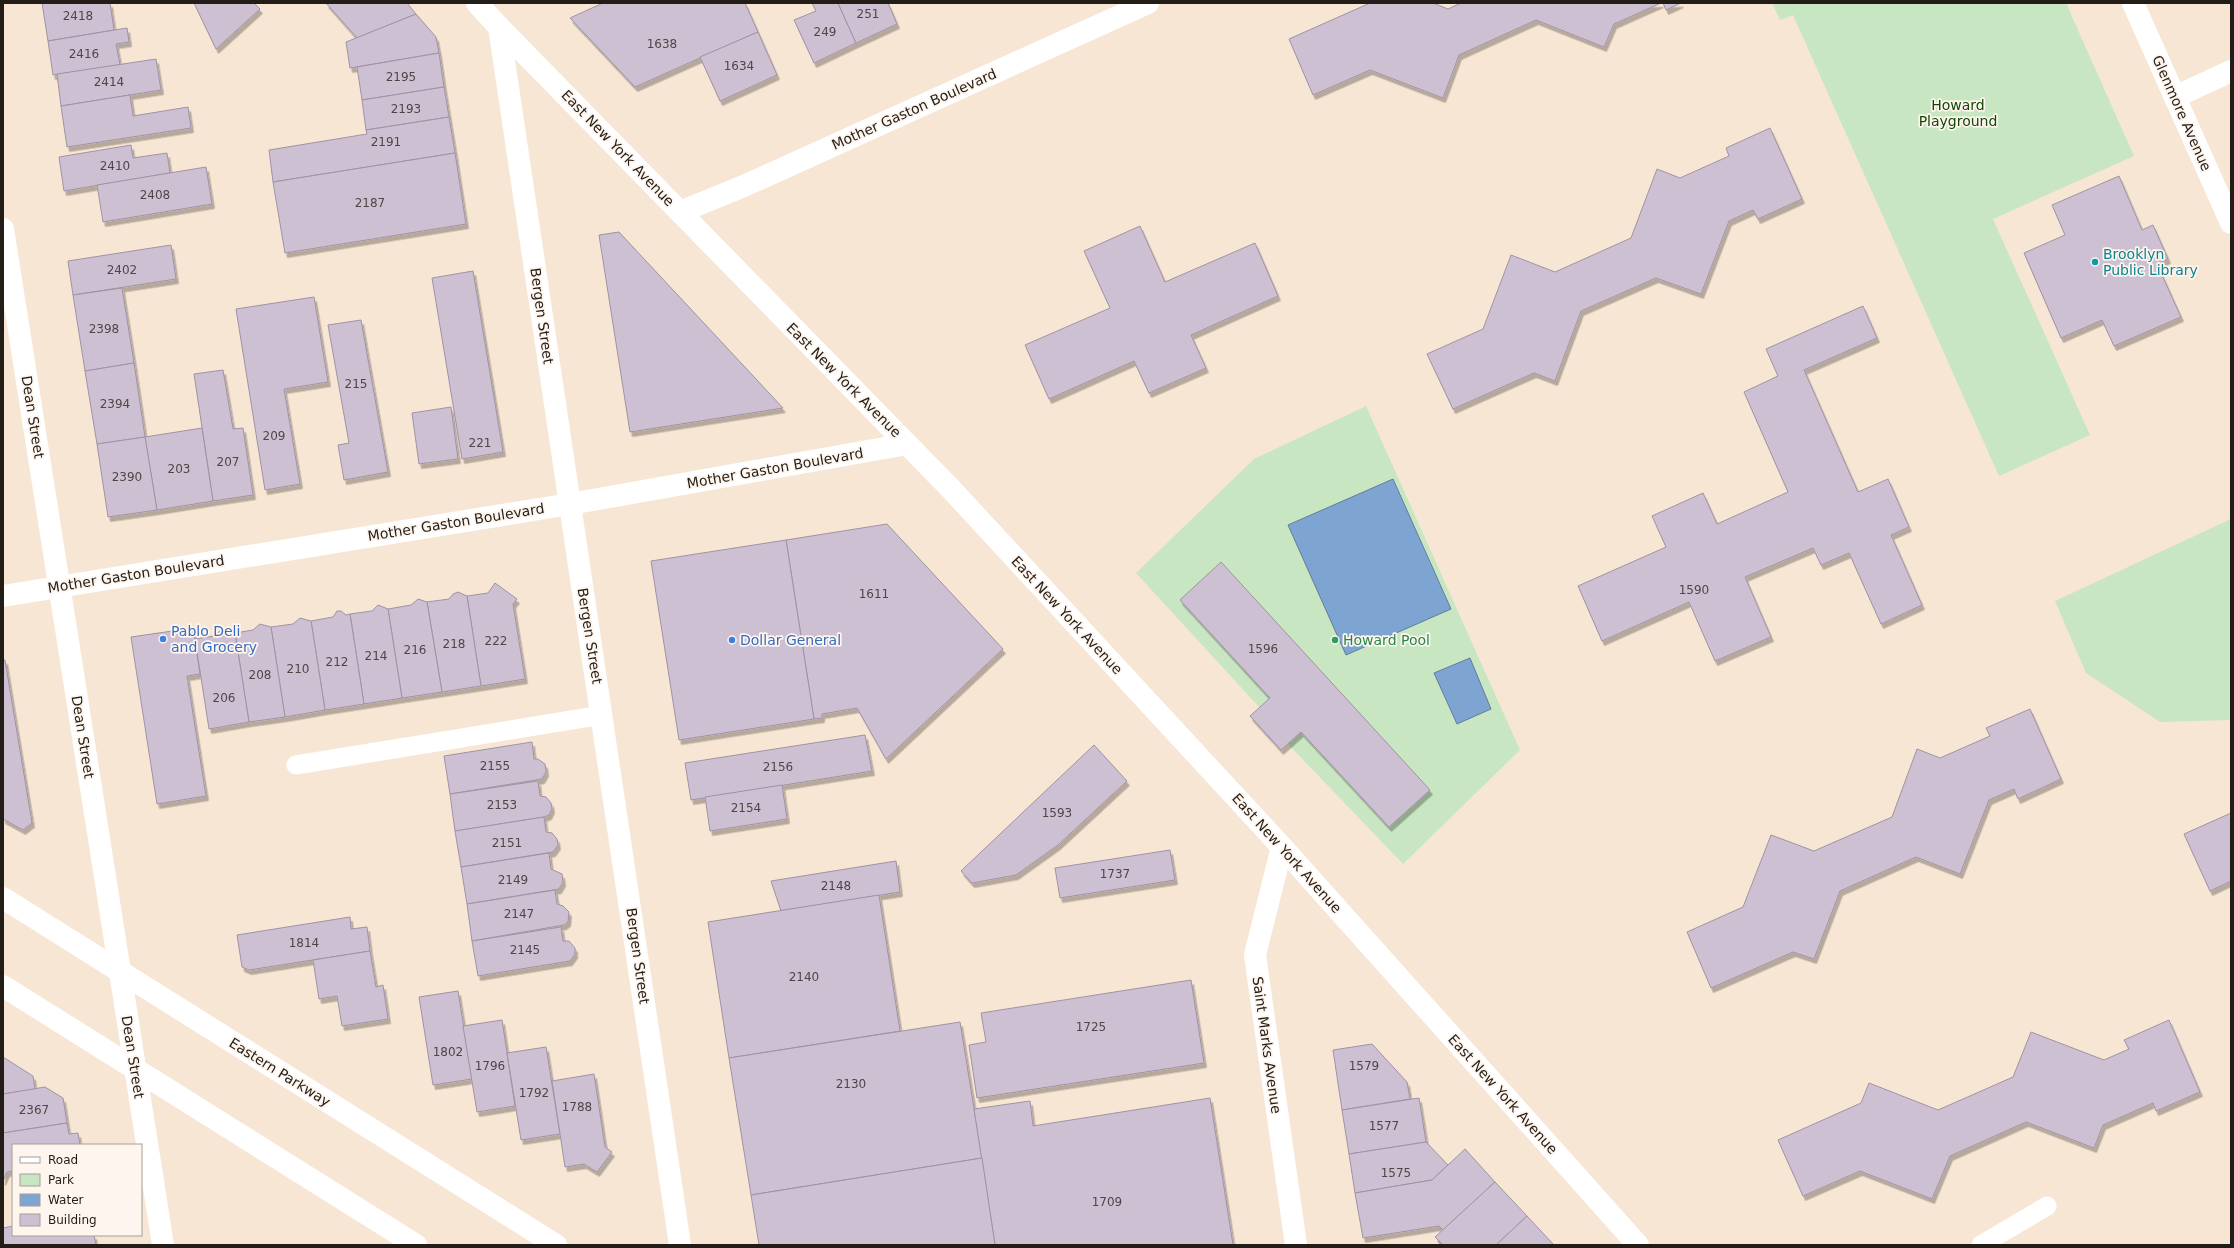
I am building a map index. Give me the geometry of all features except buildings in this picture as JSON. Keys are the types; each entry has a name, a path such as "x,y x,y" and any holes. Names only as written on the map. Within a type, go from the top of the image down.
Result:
{"street":[{"name":"East New York Avenue","path":"477,3 957,495 1282,847 1638,1245"},
{"name":"Mother Gaston Boulevard","path":"680,212 744,186 1148,3"},
{"name":"Glenmore Avenue","path":"2133,3 2231,223"},
{"name":"Bergen Street","path":"499,27 680,1245"},
{"path":"2175,97 2231,71"},
{"name":"Dean Street","path":"3,229 163,1245"},
{"name":"Mother Gaston Boulevard","path":"3,596 570,504 908,444"},
{"name":"Saint Marks Avenue","path":"1282,847 1255,955 1296,1245"},
{"name":"Eastern Parkway","path":"3,898 556,1245"},
{"path":"3,986 416,1245"}],"lane":[{"path":"296,765 602,715"},
{"path":"1980,1245 2047,1206"}],"green space":[{"name":"Howard Playground","path":"1772,3 2066,3 2134,156 1993,219 2090,435 1999,476 1793,15 1780,20"},
{"name":"Howard Pool","path":"1366,406 1520,750 1403,864 1288,744 1281,750 1250,716 1260,708 1136,573 1254,459"},
{"path":"2231,519 2231,720 2160,722 2086,673 2055,601"}],"water":[{"path":"1393,479 1451,609 1346,655 1288,525"},
{"path":"1470,658 1491,709 1457,724 1434,673"}],"place":[{"name":"Brooklyn Public Library","path":"2095,262"},
{"name":"Pablo Deli and Grocery","path":"163,639"},
{"name":"Dollar General","path":"732,640"},
{"name":"Howard Pool","path":"1335,640"}]}
